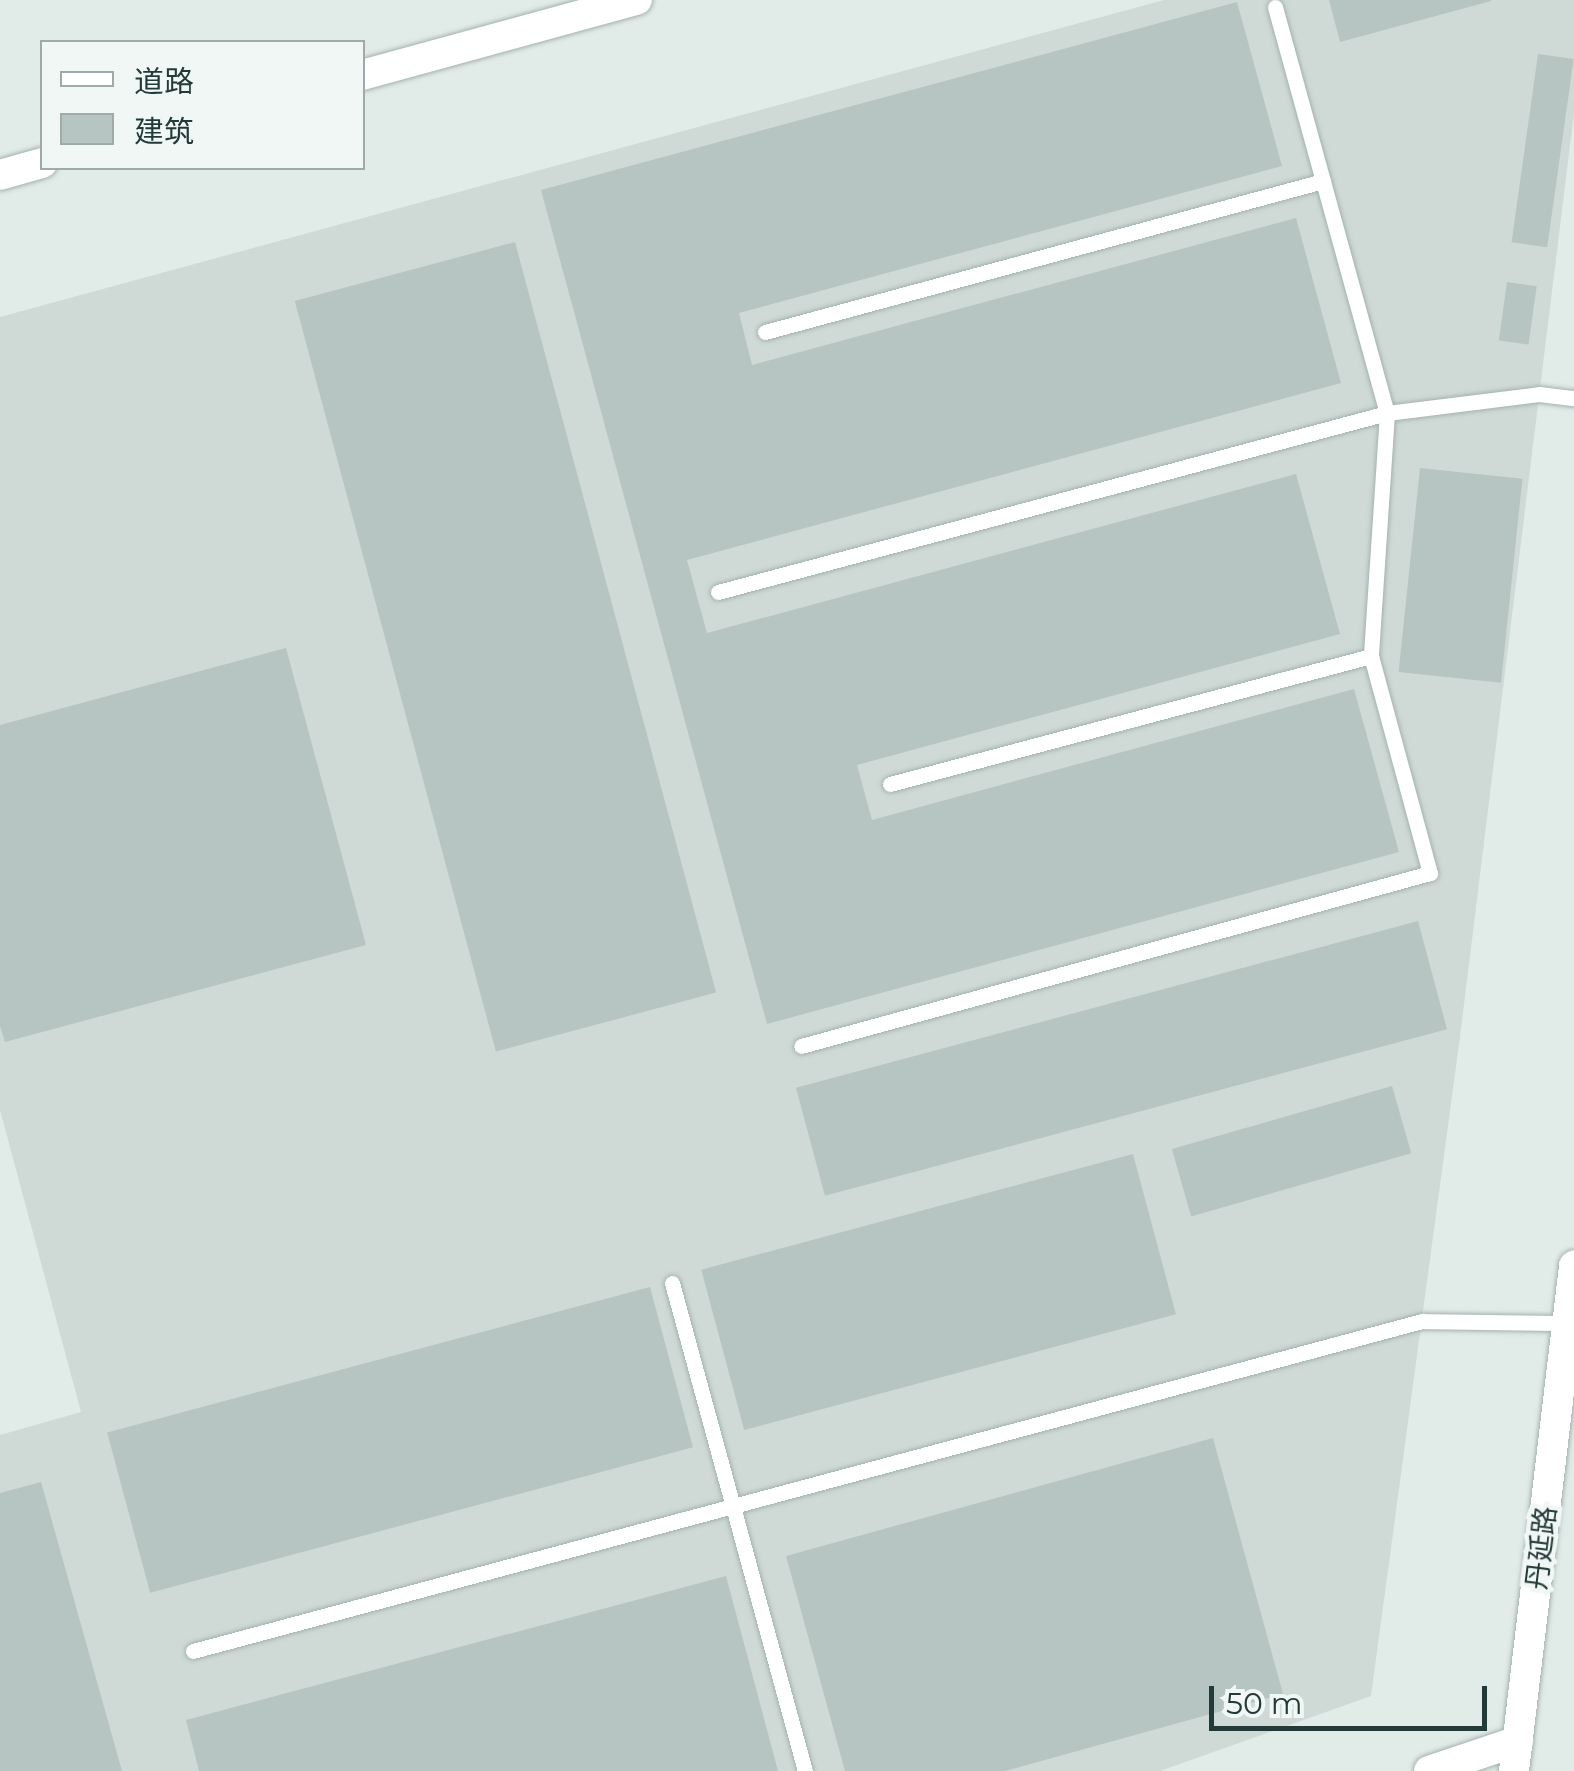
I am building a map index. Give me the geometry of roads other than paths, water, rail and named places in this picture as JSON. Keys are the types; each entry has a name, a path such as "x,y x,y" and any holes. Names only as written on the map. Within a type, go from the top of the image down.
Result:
{"main road":[{"path":"365,74 637,0"},
{"path":"0,174 40,164"},
{"name":"丹延路","path":"1516,1756 1574,1266"},
{"path":"1429,1771 1516,1756"}],"lane":[{"path":"801,1046 1430,873 1371,656 1388,413 1275,7"},
{"path":"765,332 1323,181"},
{"path":"718,592 1388,413 1539,394 1574,398"},
{"path":"890,784 1371,656"},
{"path":"672,1283 805,1771"},
{"path":"193,1652 1422,1321 1567,1324"}]}
